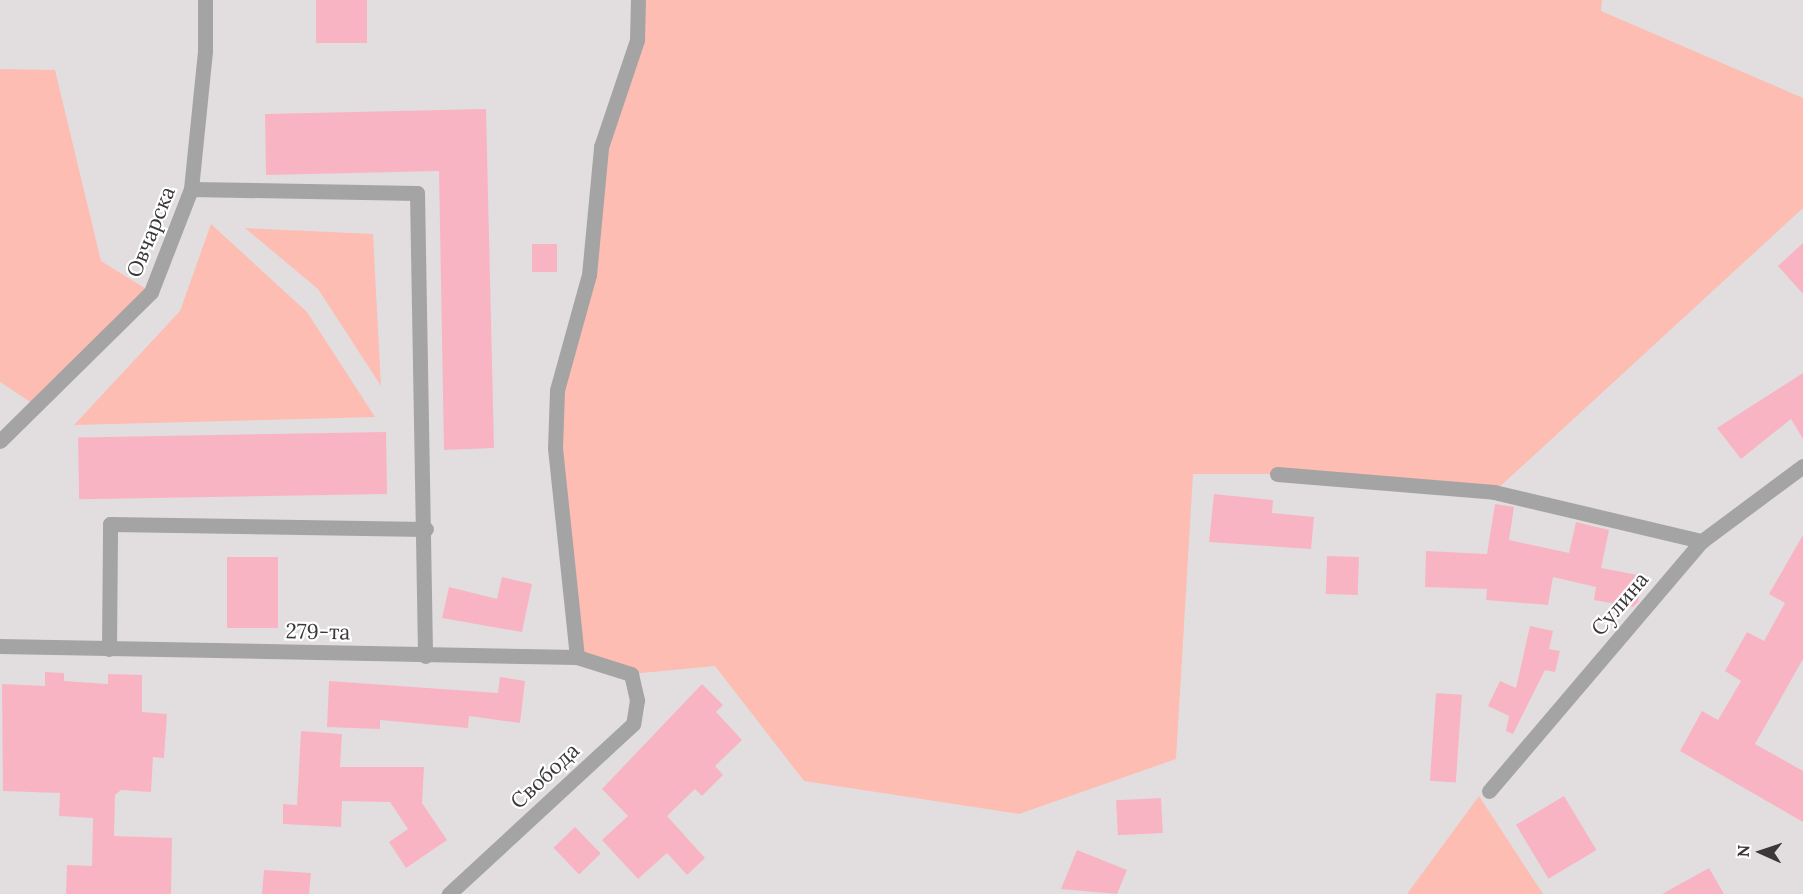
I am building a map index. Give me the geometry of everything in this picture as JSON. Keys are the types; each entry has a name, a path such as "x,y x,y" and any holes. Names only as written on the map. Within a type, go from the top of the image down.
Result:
{"street":[{"name":"Овчарска","path":"0,441 151,292 191,189 205,50 205,0"},
{"path":"577,657 555,448 557,390 589,275 601,147 637,40 638,0"},
{"path":"191,189 417,193 426,528 424,656"},
{"name":"Сулина","path":"1489,791 1702,541 1803,465"},
{"path":"1277,474 1494,492 1702,541"},
{"path":"109,649 110,524 426,528"},
{"name":"279-та","path":"0,646 424,656 577,657 631,674"},
{"name":"Свобода","path":"449,894 633,724 637,700 631,674"}],"shaded area":[{"path":"638,0 1602,0 1601,11 1803,98 1803,208 1494,492 1277,474 1193,474 1176,759 1019,814 804,781 715,666 631,674 577,657 557,390 575,338 601,147 621,93"},
{"path":"0,69 55,70 101,261 151,292 38,407 0,382"},
{"path":"211,224 307,312 375,417 74,425 180,311"},
{"path":"245,228 373,234 381,386 318,289"},
{"path":"1479,796 1543,894 1407,894"}],"building":[{"path":"316,0 367,0 367,43 316,43"},
{"path":"486,109 494,448 444,450 439,171 266,175 265,114"},
{"path":"1803,243 1803,294 1778,266"},
{"path":"532,244 557,244 557,272 532,272"},
{"path":"1803,373 1803,439 1791,419 1741,459 1717,428"},
{"path":"386,432 387,494 79,499 78,437"},
{"path":"1214,494 1273,500 1272,513 1314,517 1311,549 1209,542"},
{"path":"1495,504 1514,507 1509,540 1569,553 1576,522 1609,530 1601,568 1643,576 1638,602 1633,607 1594,600 1596,587 1553,577 1548,605 1486,600 1487,589 1425,587 1426,551 1487,554"},
{"path":"1803,535 1803,659 1755,744 1803,771 1803,822 1680,751 1702,711 1718,720 1741,681 1725,671 1747,632 1764,641 1785,603 1769,594"},
{"path":"1327,556 1359,557 1358,595 1326,594"},
{"path":"227,557 278,557 278,628 227,628"},
{"path":"502,577 532,584 522,632 442,618 449,587 497,599"},
{"path":"1530,626 1553,631 1549,649 1560,651 1555,672 1545,670 1513,734 1506,731 1509,716 1488,706 1500,681 1516,688"},
{"path":"45,672 64,673 64,681 108,684 108,674 142,675 142,712 167,714 164,758 153,757 151,792 121,790 115,795 114,836 172,838 171,894 66,894 67,865 92,866 93,818 59,816 60,793 3,791 2,684 45,686"},
{"path":"500,677 525,681 520,723 469,716 468,728 380,720 380,729 327,727 329,681 498,693"},
{"path":"702,684 723,705 716,712 742,740 715,766 723,775 702,796 695,789 667,816 705,858 687,875 667,853 638,879 602,840 628,816 602,789"},
{"path":"1436,693 1462,695 1456,783 1430,781"},
{"path":"301,731 342,734 340,767 424,767 422,803 447,840 406,868 389,842 408,829 390,802 342,801 341,827 283,824 283,804 297,805"},
{"path":"1564,796 1596,850 1548,879 1516,825"},
{"path":"1161,798 1163,833 1118,835 1116,800"},
{"path":"575,827 601,854 579,874 553,848"},
{"path":"1077,850 1127,870 1117,894 1061,889"},
{"path":"1709,868 1724,894 1662,894"},
{"path":"264,870 311,873 309,894 262,894"}]}
